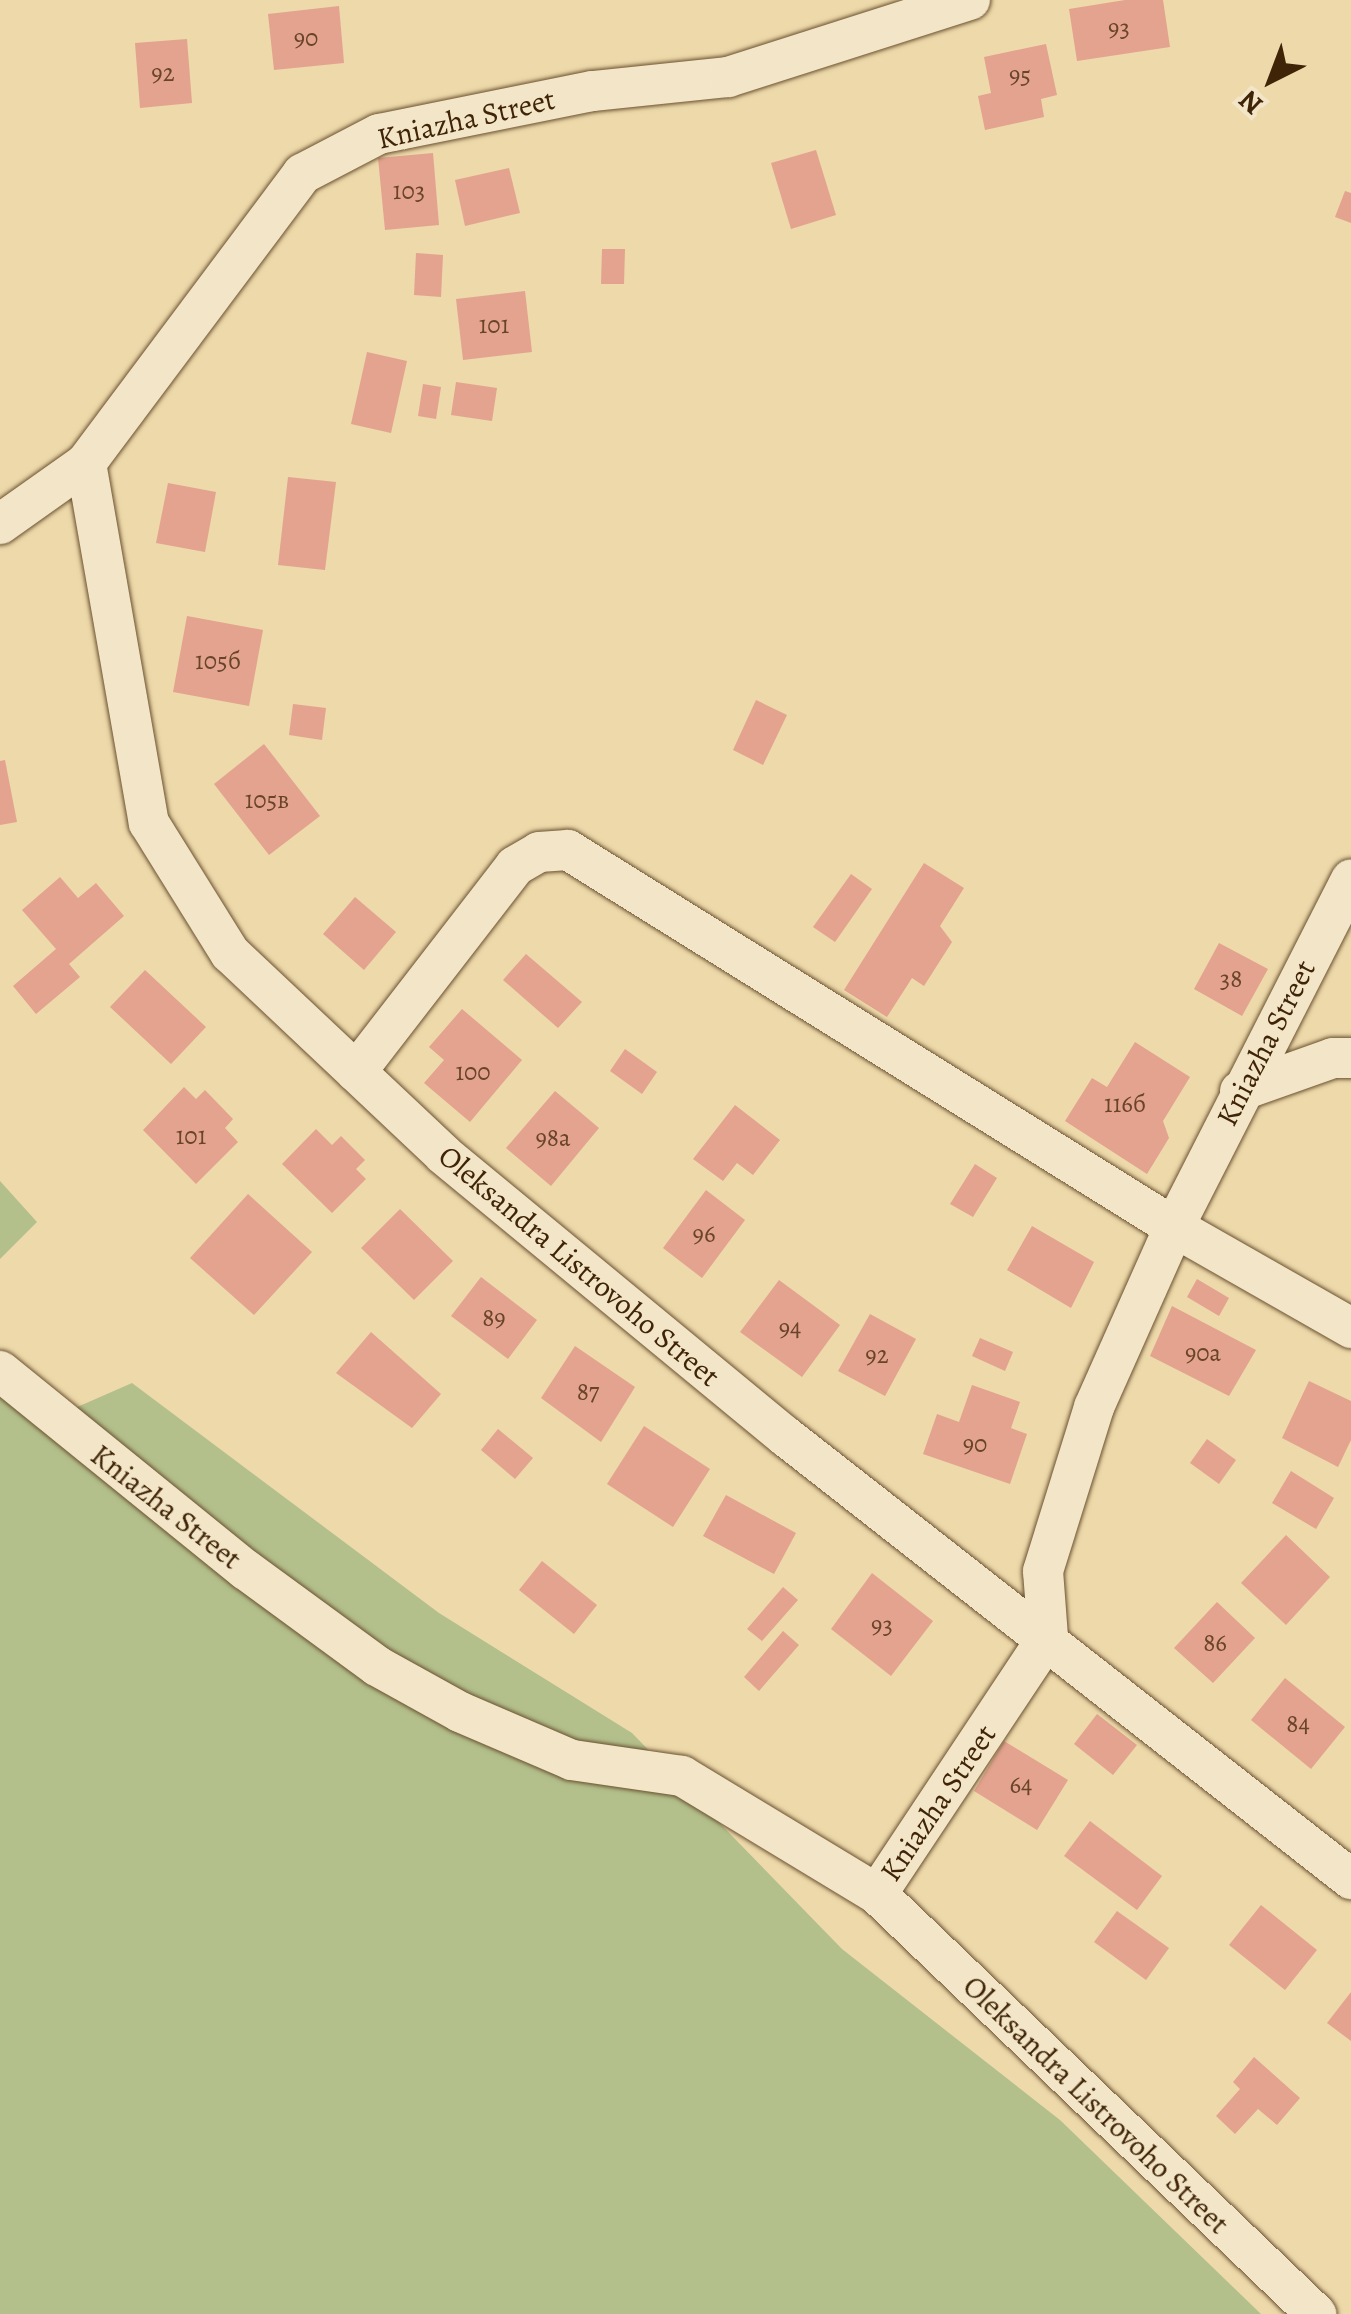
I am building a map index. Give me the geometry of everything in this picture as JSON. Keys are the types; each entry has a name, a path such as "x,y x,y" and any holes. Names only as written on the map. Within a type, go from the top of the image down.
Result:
{"street":[{"name":"Kniazha Street","path":"0,524 86,463 302,174 379,134 593,90 728,77 970,0"},
{"name":"Oleksandra Listrovoho Street","path":"86,463 150,823 230,952 444,1155 785,1436 1048,1637 1351,1879"},
{"path":"356,1072 515,866 539,852 568,850 1174,1227 1351,1328"},
{"name":"Kniazha Street","path":"0,1371 246,1570 377,1666 460,1712 572,1760 682,1776 877,1894 1048,1637 1043,1571 1094,1408 1174,1227 1240,1091 1351,880"},
{"path":"1240,1091 1333,1058 1351,1058"},
{"name":"Oleksandra Listrovoho Street","path":"877,1894 1316,2314"}],"green space":[{"path":"0,1181 37,1222 0,1259"},
{"path":"0,1362 59,1415 132,1383 439,1613 632,1733 842,1949 1060,2120 1261,2314 0,2314"}],"building":[{"path":"1125,0 1163,0 1170,47 1077,61 1069,9"},
{"path":"339,6 344,63 274,70 268,14"},
{"path":"187,39 192,103 140,108 135,43"},
{"path":"1046,44 1057,95 1041,99 1044,117 985,130 978,96 991,93 984,57"},
{"path":"816,150 836,215 791,229 771,163"},
{"path":"433,153 439,225 385,230 378,158"},
{"path":"509,168 520,213 465,226 455,180"},
{"path":"1345,191 1351,193 1351,223 1335,217"},
{"path":"602,249 625,249 624,284 601,284"},
{"path":"416,253 443,255 441,297 414,295"},
{"path":"525,291 532,352 463,360 456,299"},
{"path":"367,352 407,361 391,433 351,424"},
{"path":"456,382 497,388 492,421 451,415"},
{"path":"423,384 441,387 436,419 418,416"},
{"path":"288,477 336,482 325,570 278,565"},
{"path":"168,483 216,492 205,552 156,543"},
{"path":"187,616 263,630 249,706 173,692"},
{"path":"756,700 787,715 763,765 733,750"},
{"path":"293,704 326,708 322,740 289,735"},
{"path":"264,744 320,816 269,855 214,784"},
{"path":"5,760 17,822 0,825 0,761"},
{"path":"924,863 964,888 940,926 952,942 924,986 912,978 887,1017 844,990"},
{"path":"851,874 872,889 835,942 813,927"},
{"path":"60,877 78,898 96,883 124,916 69,964 80,977 36,1014 13,986 56,949 22,910"},
{"path":"355,897 396,932 364,970 323,934"},
{"path":"1219,943 1268,969 1242,1016 1194,989"},
{"path":"526,954 582,1002 558,1028 503,980"},
{"path":"145,970 206,1027 171,1064 110,1007"},
{"path":"462,1009 522,1060 470,1122 424,1083 444,1060 429,1047"},
{"path":"1135,1042 1190,1077 1163,1121 1169,1138 1147,1174 1065,1121 1092,1078 1107,1087"},
{"path":"625,1049 657,1072 642,1094 610,1071"},
{"path":"184,1087 196,1099 205,1090 233,1119 225,1128 238,1142 196,1184 143,1130"},
{"path":"555,1091 599,1128 551,1186 506,1148"},
{"path":"735,1105 780,1140 753,1175 737,1163 723,1181 693,1159"},
{"path":"316,1129 332,1145 341,1136 365,1160 356,1169 366,1179 332,1213 282,1164"},
{"path":"975,1164 997,1178 973,1217 950,1204"},
{"path":"706,1190 745,1220 702,1278 663,1248"},
{"path":"248,1194 312,1252 254,1315 190,1258"},
{"path":"400,1209 453,1261 414,1300 361,1248"},
{"path":"1032,1226 1094,1262 1071,1308 1007,1270"},
{"path":"481,1277 537,1320 508,1359 451,1316"},
{"path":"1197,1279 1229,1298 1219,1316 1187,1297"},
{"path":"779,1280 840,1325 802,1377 740,1332"},
{"path":"1172,1306 1256,1350 1229,1396 1150,1356"},
{"path":"870,1314 916,1339 885,1396 838,1371"},
{"path":"371,1332 441,1394 412,1428 336,1373"},
{"path":"980,1338 1013,1352 1005,1371 972,1356"},
{"path":"575,1346 635,1387 601,1442 541,1398"},
{"path":"1309,1381 1351,1401 1351,1440 1338,1467 1282,1438"},
{"path":"972,1385 1020,1402 1011,1428 1027,1434 1010,1484 923,1454 937,1414 959,1422"},
{"path":"644,1426 710,1469 673,1527 607,1484"},
{"path":"498,1429 533,1458 515,1479 481,1450"},
{"path":"1207,1439 1236,1460 1219,1484 1190,1463"},
{"path":"1291,1471 1334,1498 1316,1529 1272,1503"},
{"path":"726,1495 796,1533 774,1574 703,1536"},
{"path":"1286,1535 1330,1577 1286,1625 1241,1583"},
{"path":"542,1561 597,1605 574,1634 519,1590"},
{"path":"872,1573 933,1621 891,1676 831,1629"},
{"path":"783,1587 798,1600 762,1641 747,1629"},
{"path":"1217,1602 1255,1638 1213,1683 1174,1648"},
{"path":"783,1631 799,1645 759,1691 744,1677"},
{"path":"1285,1678 1345,1727 1311,1769 1251,1720"},
{"path":"1097,1714 1137,1745 1113,1775 1074,1744"},
{"path":"1004,1741 1068,1780 1037,1830 974,1791"},
{"path":"1090,1821 1162,1876 1137,1910 1064,1856"},
{"path":"1261,1905 1317,1950 1285,1990 1229,1945"},
{"path":"1117,1911 1169,1948 1146,1980 1094,1942"},
{"path":"1351,1992 1351,2041 1327,2023"},
{"path":"1254,2057 1300,2098 1277,2125 1258,2109 1235,2134 1216,2116 1240,2089 1233,2082"}]}
